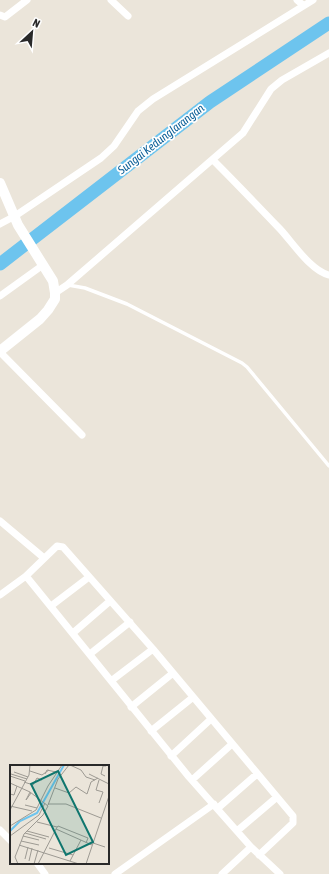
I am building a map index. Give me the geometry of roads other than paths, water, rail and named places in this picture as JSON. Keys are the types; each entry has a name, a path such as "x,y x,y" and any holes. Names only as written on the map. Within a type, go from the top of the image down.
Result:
{"street":[{"path":"2,18 27,0"},
{"path":"111,0 128,16"},
{"path":"297,0 303,5"},
{"path":"0,224 16,221 101,158 114,146 138,111 153,99 235,50 313,0"},
{"path":"55,293 67,285 243,133 271,89 282,80 329,53"},
{"path":"213,160 282,230 320,272 329,275"},
{"path":"0,183 16,221 53,281 55,293 55,299 40,319 0,351 82,435"},
{"path":"0,296 40,261"},
{"path":"0,521 44,558"},
{"path":"0,595 26,576 57,546 60,546 130,622 192,698 293,816 294,821 260,855"},
{"path":"26,576 192,780 251,847 280,874"},
{"path":"51,606 89,577"},
{"path":"73,633 110,601"},
{"path":"90,654 130,622"},
{"path":"111,681 153,649"},
{"path":"132,707 173,673"},
{"path":"151,731 192,698"},
{"path":"172,756 211,719"},
{"path":"192,780 232,744"},
{"path":"115,874 216,806 256,773"},
{"path":"237,831 277,797"},
{"path":"0,830 10,840"},
{"path":"222,874 251,847"},
{"path":"38,864 45,874"}],"lane":[{"path":"67,285 85,288 127,304 242,363 247,367 329,466"}],"waterway":[{"name":"Sungai Kedunglarangan","path":"0,264 210,102 329,23"}]}
